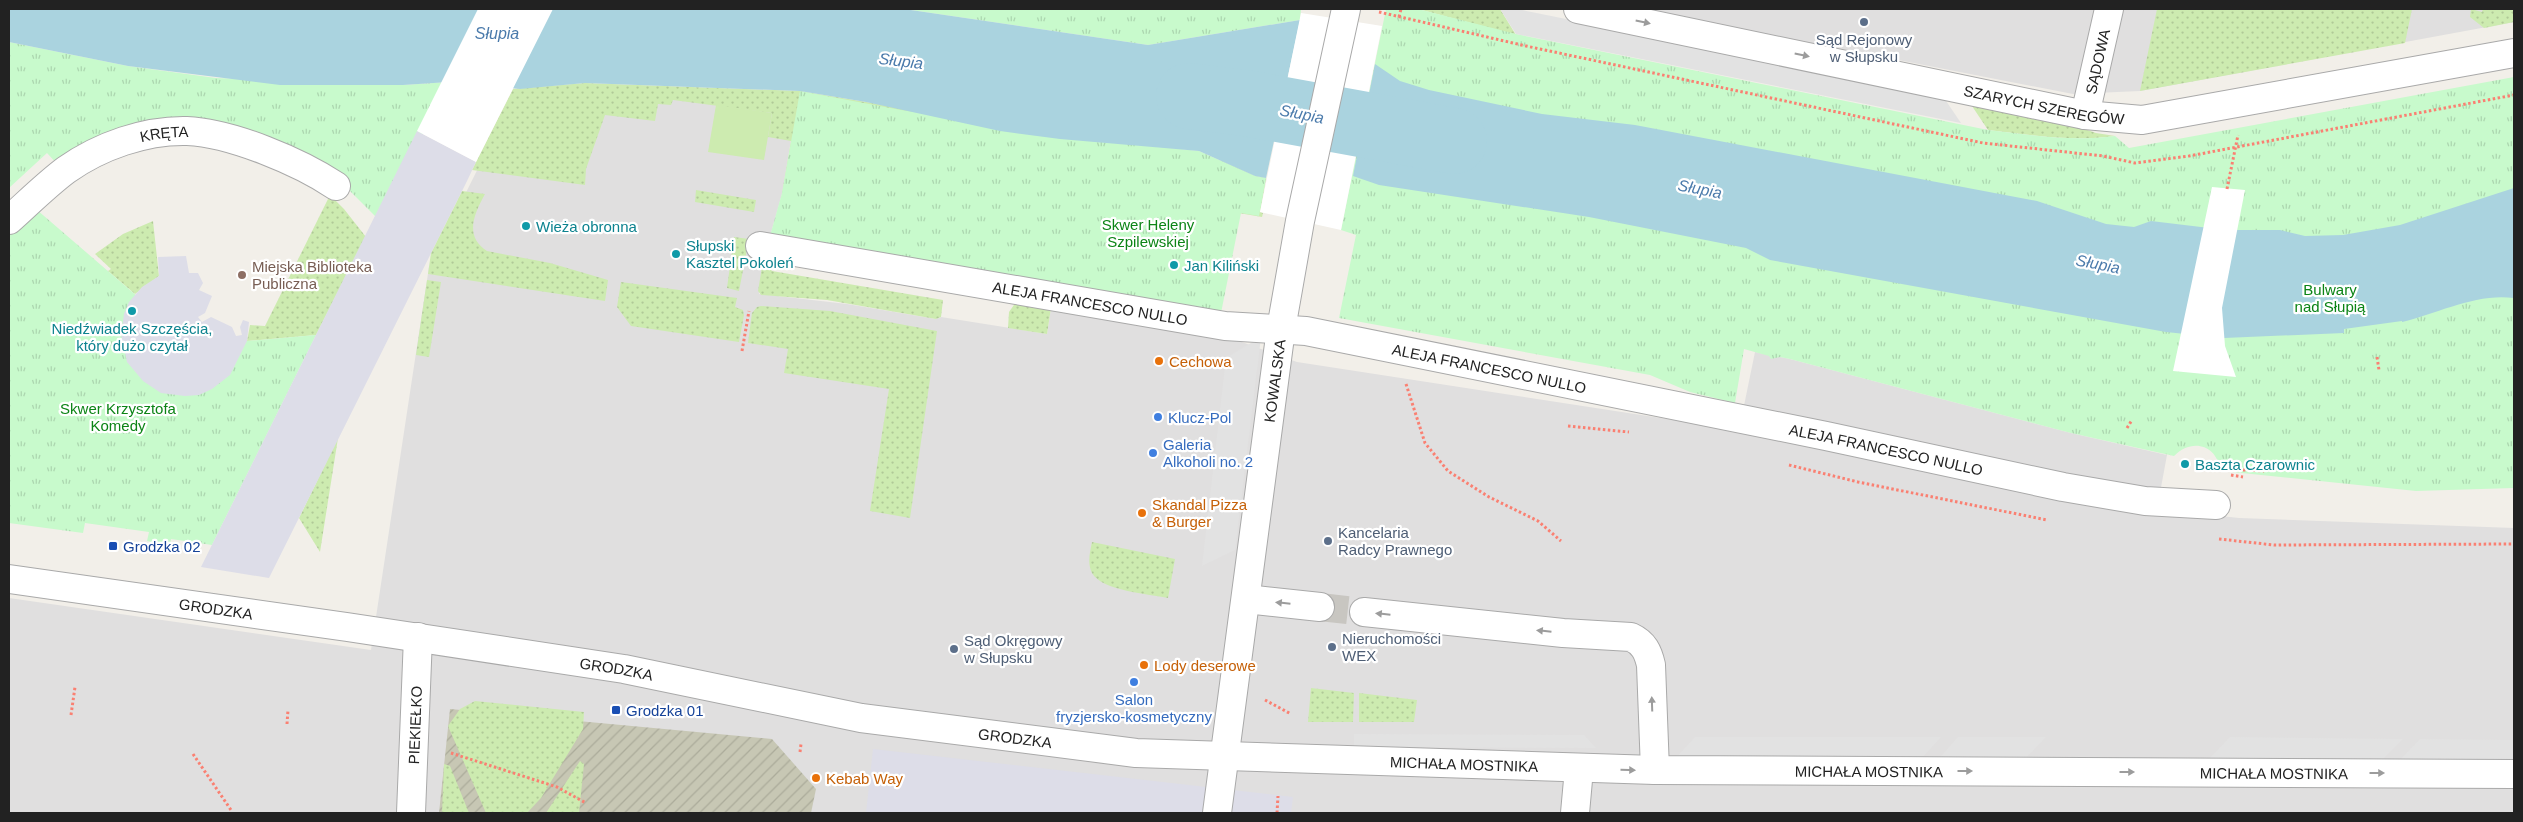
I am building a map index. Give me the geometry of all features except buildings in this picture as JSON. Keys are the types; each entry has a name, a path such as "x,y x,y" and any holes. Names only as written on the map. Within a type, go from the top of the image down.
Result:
{"street":[{"name":"SZARYCH SZEREGÓW","path":"1578,9 2086,115 2142,120 2514,53"},
{"name":"SĄDOWA","path":"2086,115 2110,9"},
{"name":"KOWALSKA","path":"1217,813 1223,755 1246,599 1281,328 1300,221 1344,14"},
{"name":"KRĘTA","path":"9,220 65,170 87,157 125,141 168,133 188,131 255,147 315,172 336,186"},
{"name":"ALEJA FRANCESCO NULLO","path":"760,246 1225,326 1306,331 1728,416 2063,487 2145,501 2216,505"},
{"name":"GRODZKA","path":"9,580 418,637 624,669 861,718 935,729 1136,753 1223,755"},
{"path":"1246,599 1320,607"},
{"path":"1364,612 1563,633 1631,637 1637,640 1649,654 1651,665 1655,770"},
{"name":"PIEKIEŁKO","path":"411,813 418,637"},
{"name":"MICHAŁA MOSTNIKA","path":"1223,755 1655,770 2514,774"},
{"path":"1576,813 1579,768"}],"path":[{"path":"1399,17 1402,9"},
{"path":"1376,11 1526,46 1983,143 2103,156 2135,163 2189,156 2514,95"},
{"path":"2227,189 2246,100"},
{"path":"742,351 749,310"},
{"path":"2377,357 2379,370"},
{"path":"1406,382 1425,443 1448,471 1489,497 1538,521 1561,541"},
{"path":"2128,428 2132,420"},
{"path":"1568,426 1592,428"},
{"path":"2243,470 2264,471"},
{"path":"71,716 75,687"},
{"path":"287,724 288,710"},
{"path":"800,752 801,744"},
{"path":"451,753 556,787 586,803"},
{"path":"192,754 231,810"},
{"path":"1277,813 1278,796"}],"shaded area":[{"path":"1500,9 1517,9 1942,95 1961,123 1516,34"},
{"path":"1636,9 2514,9 2514,22 2140,91 2073,94"},
{"path":"572,95 775,97 791,140 782,194 763,261 759,294 847,304 936,319 941,317 1047,334 1051,308 1217,333 1297,362 1739,430 1755,352 1790,359 2071,433 2167,455 2157,509 2239,518 2514,528 2514,813 9,813 9,598 371,650 429,267 509,106"},
{"path":"417,131 476,162 467,181 269,578 201,567"},
{"path":"186,256 189,273 198,273 203,283 199,290 212,296 205,313 198,317 202,322 211,317 232,327 236,336 242,335 240,327 243,320 249,322 247,341 230,375 212,389 199,395 185,396 161,393 143,381 127,362 121,335 124,314 129,302 142,287 159,276 158,257"},
{"path":"1261,337 1235,550 1202,566 1226,358"},
{"path":"450,709 772,739 816,789 811,813 439,813"},
{"path":"1354,734 1584,735 1596,748 1354,747"},
{"path":"1695,737 1941,737 1919,761 1674,760"},
{"path":"1958,737 2046,737 2023,761 1937,761"},
{"path":"2230,737 2403,739 2379,763 2205,763"},
{"path":"2420,739 2514,740 2514,764 2397,763"},
{"path":"873,749 1293,797 1291,813 866,813"}],"green space":[{"path":"904,9 1301,10 1300,20 1148,45"},
{"name":"Bulwary nad Słupią","path":"1386,9 1418,9 1516,34 1988,130 2067,138 2115,136 2129,148 2514,77 2514,488 2416,491 2220,470 2214,454 2202,446 2188,447 2174,456 2071,433 1790,359 1780,357 1771,359 1769,356 1744,349 1735,403 1690,392 1650,375 1339,318 1356,235 1341,230"},
{"path":"1418,9 1500,9 1516,35"},
{"path":"2157,9 2412,9 2405,43 2140,91"},
{"path":"2471,9 2482,12 2483,9 2514,9 2514,22 2484,28 2470,17"},
{"path":"9,42 128,66 216,78 403,85 449,82 380,221 328,169 228,131 59,166 47,153 9,188"},
{"path":"585,83 800,91 1222,161 1255,176 1266,178 1260,212 1263,213 1262,217 905,156 782,194 791,141 768,137 772,113 673,100 671,105 658,104 655,121 605,115 586,169 585,185 472,170 513,89"},
{"name":"Skwer Heleny Szpilewskiej","path":"800,91 901,110 1134,144 1199,151 1255,176 1266,178 1259,216 1241,213 1217,333 771,256 763,261 782,193"},
{"path":"1968,100 2070,124 2096,133 2115,136 2067,138 1988,130"},
{"path":"716,105 772,113 764,160 708,152"},
{"path":"696,190 756,200 754,212 695,202"},
{"path":"462,191 485,194 477,209 473,232 475,239 487,251 550,263 608,280 605,301 428,274 431,253"},
{"path":"330,195 344,209 366,237 316,335 247,341 250,325 265,326"},
{"name":"Skwer Krzysztofa Komedy","path":"22,197 159,315 210,336 247,341 316,335 212,545 171,539 170,545 147,541 149,532 85,523 83,533 9,523 9,209"},
{"path":"153,221 159,276 135,294 108,271 111,269 95,254 123,234"},
{"path":"734,237 749,239 739,291 727,288"},
{"path":"763,261 772,271 943,300 941,317 936,319 827,300 761,295 758,291"},
{"path":"427,280 441,282 429,357 416,355"},
{"path":"621,282 737,298 735,307 743,310 744,315 739,342 631,326 617,307"},
{"path":"1016,302 1051,308 1047,334 1008,328 1009,312"},
{"path":"757,307 830,311 937,331 910,518 870,511 889,389 784,373 788,349 748,343 752,313"},
{"path":"338,438 320,552 299,518"},
{"path":"1092,542 1175,559 1168,598 1115,588 1097,579 1092,573 1089,558"},
{"path":"1311,688 1354,693 1353,722 1308,722"},
{"path":"1359,693 1417,700 1414,722 1359,722"},
{"path":"475,701 584,712 583,729 541,798 527,813 486,813 448,726 460,709"},
{"path":"580,761 584,764 579,813 546,813"},
{"path":"444,764 450,766 469,813 442,813"}],"water":[{"path":"9,9 904,9 1148,45 1300,20 1266,178 1255,176 1199,151 1060,139 1000,131 866,102 800,91 585,83 520,89 449,82 403,85 280,85 128,66 9,42"},
{"path":"1375,64 1400,81 1429,90 1542,114 1635,125 2037,201 2106,224 2134,227 2151,221 2226,230 2280,230 2305,236 2343,235 2400,225 2514,188 2514,298 2486,298 2402,322 2344,329 2344,333 2224,338 2166,332 1770,260 1746,248 1589,217 1379,185 1353,176"}],"pier":[{"path":"478,9 553,9 476,162 417,131"},
{"path":"1301,13 1382,26 1341,230 1260,212"},
{"path":"2212,187 2245,190 2222,308 2225,346 2236,377 2173,371"}],"waterway":[{"name":"Słupia","path":"1189,96 1245,103 1454,141"}],"tunnel":[{"path":"1320,607 1364,612"}],"place":[{"name":"Sąd Rejonowy w Słupsku","path":"1864,22"},
{"name":"Wieża obronna","path":"526,226"},
{"name":"Słupski Kasztel Pokoleń","path":"676,254"},
{"name":"Jan Kiliński","path":"1174,265"},
{"name":"Miejska Biblioteka Publiczna","path":"242,275"},
{"name":"Niedźwiadek Szczęścia, który dużo czytał","path":"132,311"},
{"name":"Cechowa","path":"1159,361"},
{"name":"Klucz-Pol","path":"1158,417"},
{"name":"Galeria Alkoholi no. 2","path":"1153,453"},
{"name":"Baszta Czarownic","path":"2185,464"},
{"name":"Skandal Pizza & Burger","path":"1142,513"},
{"name":"Kancelaria Radcy Prawnego","path":"1328,541"},
{"name":"Grodzka 02","path":"113,546"},
{"name":"Nieruchomości WEX","path":"1332,647"},
{"name":"Sąd Okręgowy w Słupsku","path":"954,649"},
{"name":"Lody deserowe","path":"1144,665"},
{"name":"Salon fryzjersko-kosmetyczny","path":"1134,682"},
{"name":"Grodzka 01","path":"616,710"},
{"name":"Kebab Way","path":"816,778"}]}
